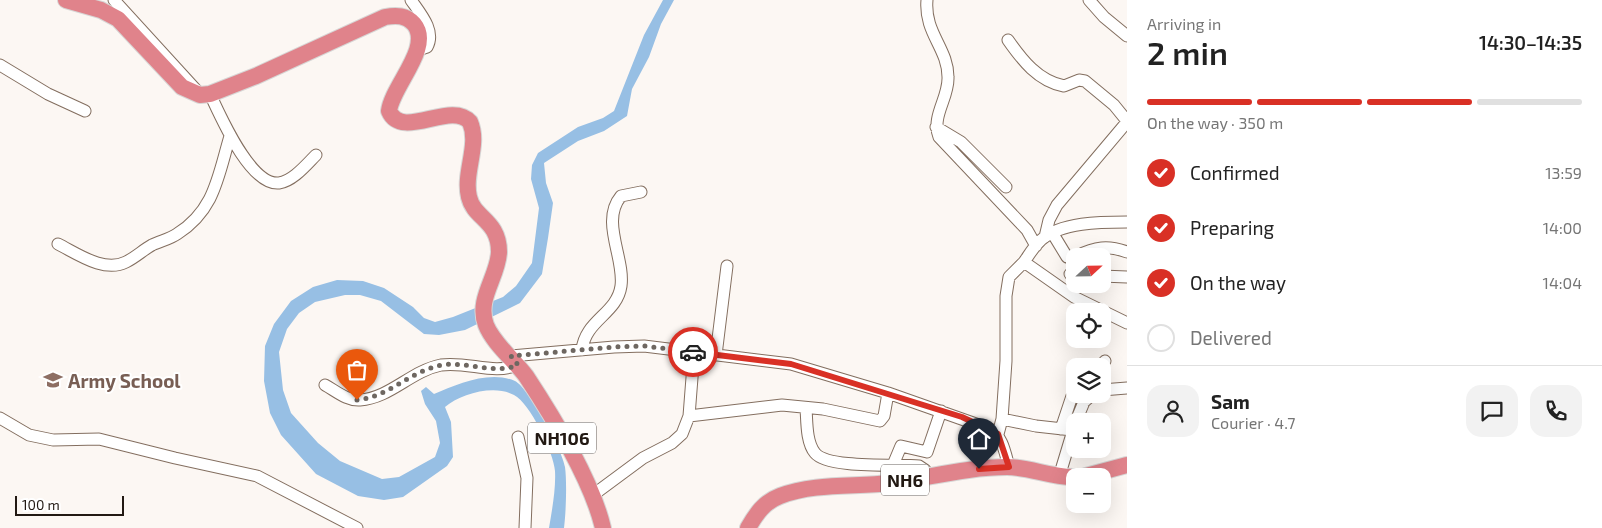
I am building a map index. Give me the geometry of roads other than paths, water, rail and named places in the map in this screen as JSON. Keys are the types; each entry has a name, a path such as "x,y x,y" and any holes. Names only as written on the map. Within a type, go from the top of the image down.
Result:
{"highway":[{"path":"66,0 103,3 182,87 205,94 325,46 385,17 396,15 412,22 419,35 418,50"},
{"name":"NH106","path":"418,50 392,98 389,111 394,119 405,122 458,114 470,122 473,132 468,195 474,208 492,225 498,242 496,264 484,302 486,324 492,336 512,359 539,397 593,495 603,528"},
{"path":"1111,469 1127,465"},
{"name":"NH6","path":"748,528 764,505 780,496 794,492 1009,467 1066,477"}],"street":[{"path":"411,0 419,5 430,37 427,47 418,50"},
{"path":"927,0 928,25 943,55 948,78 936,127 939,137 1021,223 1036,246"},
{"path":"1089,0 1127,36"},
{"path":"1008,40 1019,56 1038,75 1064,86 1079,80 1085,81 1114,105 1127,122 1057,205 1049,220 1049,235 1066,256"},
{"path":"0,65 48,94 86,111"},
{"path":"205,94 249,164 270,182 279,183 287,180 316,155"},
{"path":"936,127 962,142 1006,187"},
{"path":"58,244 94,262 117,265 126,262 152,245 176,235 200,216 210,203 230,136"},
{"path":"582,350 586,333 616,302 621,291 621,269 613,223 614,206 621,196 641,192"},
{"path":"1009,467 998,434 1002,419 1006,361 1006,296 1010,277 1036,246 1049,235 1088,223 1127,222"},
{"path":"1100,248 1113,246 1127,252"},
{"path":"1024,262 1074,297 1127,324"},
{"path":"716,355 727,266"},
{"path":"1111,276 1127,277"},
{"path":"325,385 349,399 371,399 420,371 441,366 469,365 506,370 512,359 582,350 644,346 791,364 888,393 979,424 998,434"},
{"path":"593,495 643,458 678,439 685,429 689,416 694,352"},
{"path":"1111,389 1127,388"},
{"path":"689,416 782,405 880,421 884,416 888,393"},
{"path":"806,408 812,446 819,456 839,462 919,466 930,476"},
{"path":"893,465 901,446 927,452 941,411"},
{"path":"0,418 28,435 53,440 99,439 257,476 357,528"},
{"path":"1002,419 1066,425"},
{"path":"518,437 527,478 526,528"}],"water":[{"path":"663,0 674,0 661,24 649,57 632,89 627,116 604,131 578,141 544,163 546,183 553,203 542,274 520,303 465,330 439,335 424,334 381,301 360,295 345,295 315,302 299,313 287,329 279,352 283,390 291,413 318,443 340,461 382,479 399,477 435,457 440,443 436,421 425,404 421,391 426,387 434,394 453,386 484,378 495,377 515,381 521,386 536,407 563,459 566,480 564,528 549,528 555,471 546,441 534,418 520,400 514,395 497,390 468,395 451,402 445,407 451,422 453,457 447,466 403,497 384,500 358,496 316,474 281,435 270,413 264,381 265,346 274,324 291,301 313,287 337,280 363,281 384,288 413,307 424,318 435,322 453,317 503,297 516,286 532,263 539,208 531,179 532,165 538,153 578,127 603,118 614,111 644,35"}],"place":[{"name":"Army School","path":"53,380"}]}
